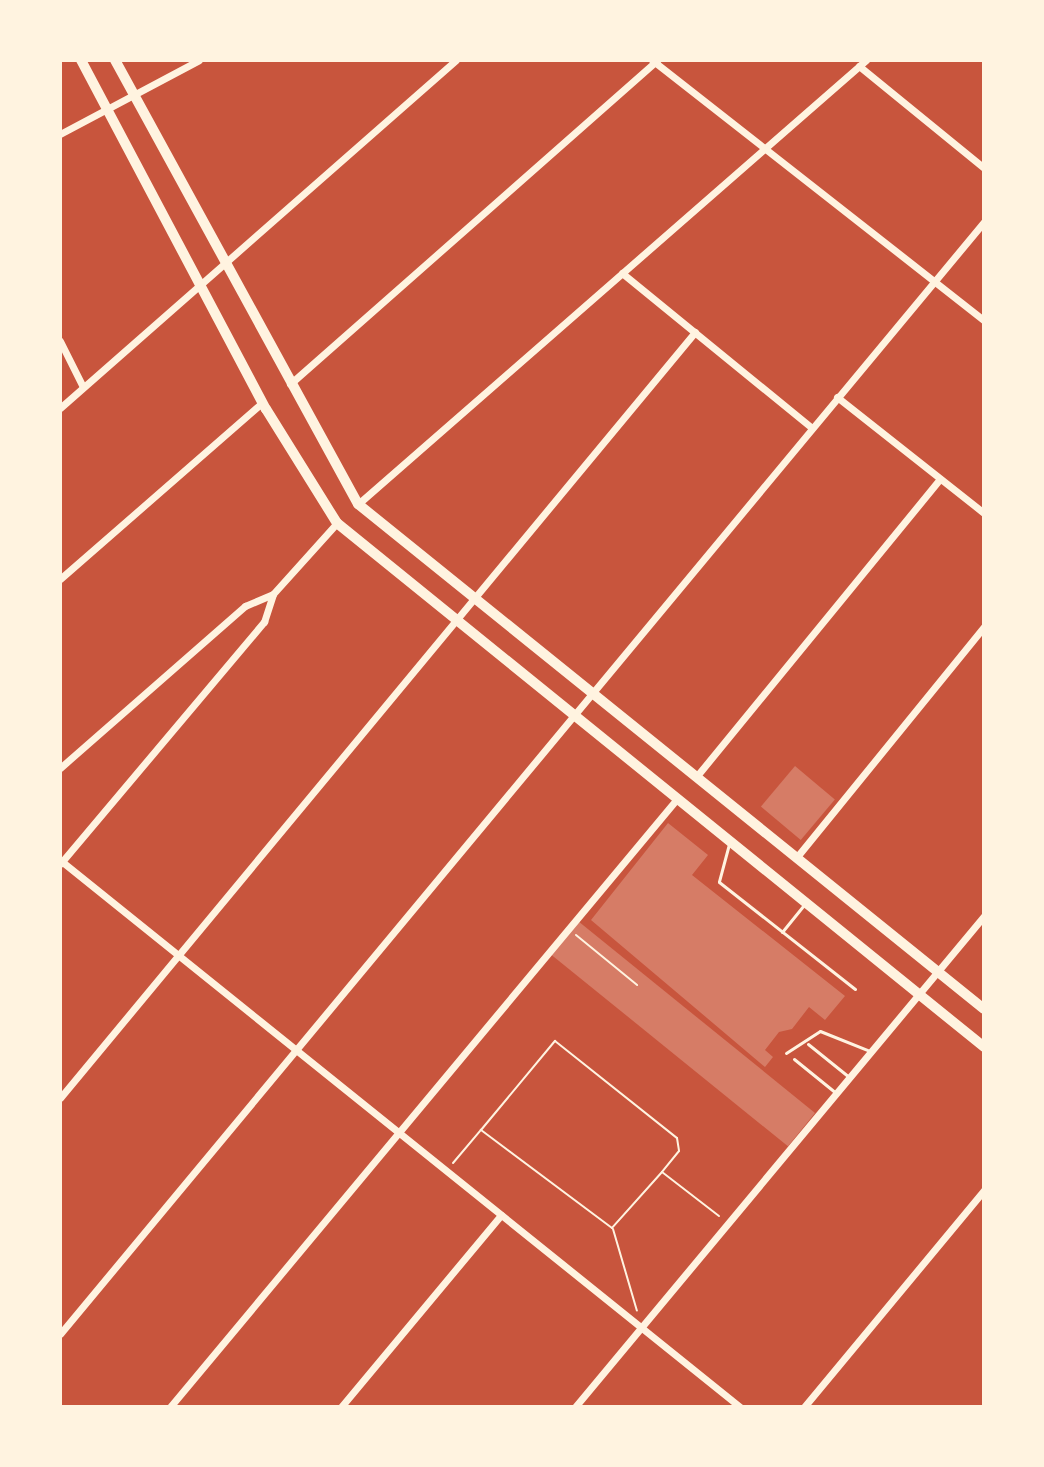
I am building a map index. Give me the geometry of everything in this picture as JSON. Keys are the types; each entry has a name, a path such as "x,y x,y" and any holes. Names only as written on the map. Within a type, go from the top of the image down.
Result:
{"main road":[{"path":"81,60 262,403 337,523 675,801 984,1047"},
{"path":"115,60 289,385 358,504 984,1009"}],"street":[{"path":"60,134 199,60"},
{"path":"60,408 456,60"},
{"path":"358,504 866,60"},
{"path":"289,385 655,61 984,320"},
{"path":"859,66 984,168"},
{"path":"60,1334 984,222"},
{"path":"622,273 812,428"},
{"path":"60,1098 695,332"},
{"path":"60,341 83,387"},
{"path":"837,397 984,513"},
{"path":"60,579 262,403"},
{"path":"696,777 940,479"},
{"path":"337,523 273,594 264,622 61,862 740,1407"},
{"path":"60,768 245,606 273,594"},
{"path":"796,858 984,627"},
{"path":"170,1407 675,801"},
{"path":"575,1407 984,917"},
{"path":"804,1407 984,1190"},
{"path":"341,1407 501,1215"}],"lane":[{"path":"729,844 719,882 855,989"},
{"path":"782,932 805,904"},
{"path":"786,1053 820,1031 870,1051"},
{"path":"808,1044 849,1077"},
{"path":"794,1059 836,1093"}],"path":[{"path":"569,929 637,985"},
{"path":"447,1172 555,1041 677,1138 679,1151 612,1228"},
{"path":"481,1130 612,1228 626,1254 641,1327"},
{"path":"662,1172 727,1223"}],"building":[{"path":"795,766 835,799 801,840 761,807"},
{"path":"668,823 708,855 692,875 845,996 825,1020 809,1007 792,1029 779,1032 765,1050 773,1057 765,1067 591,920"},
{"path":"578,921 815,1113 788,1146 551,954"}]}
